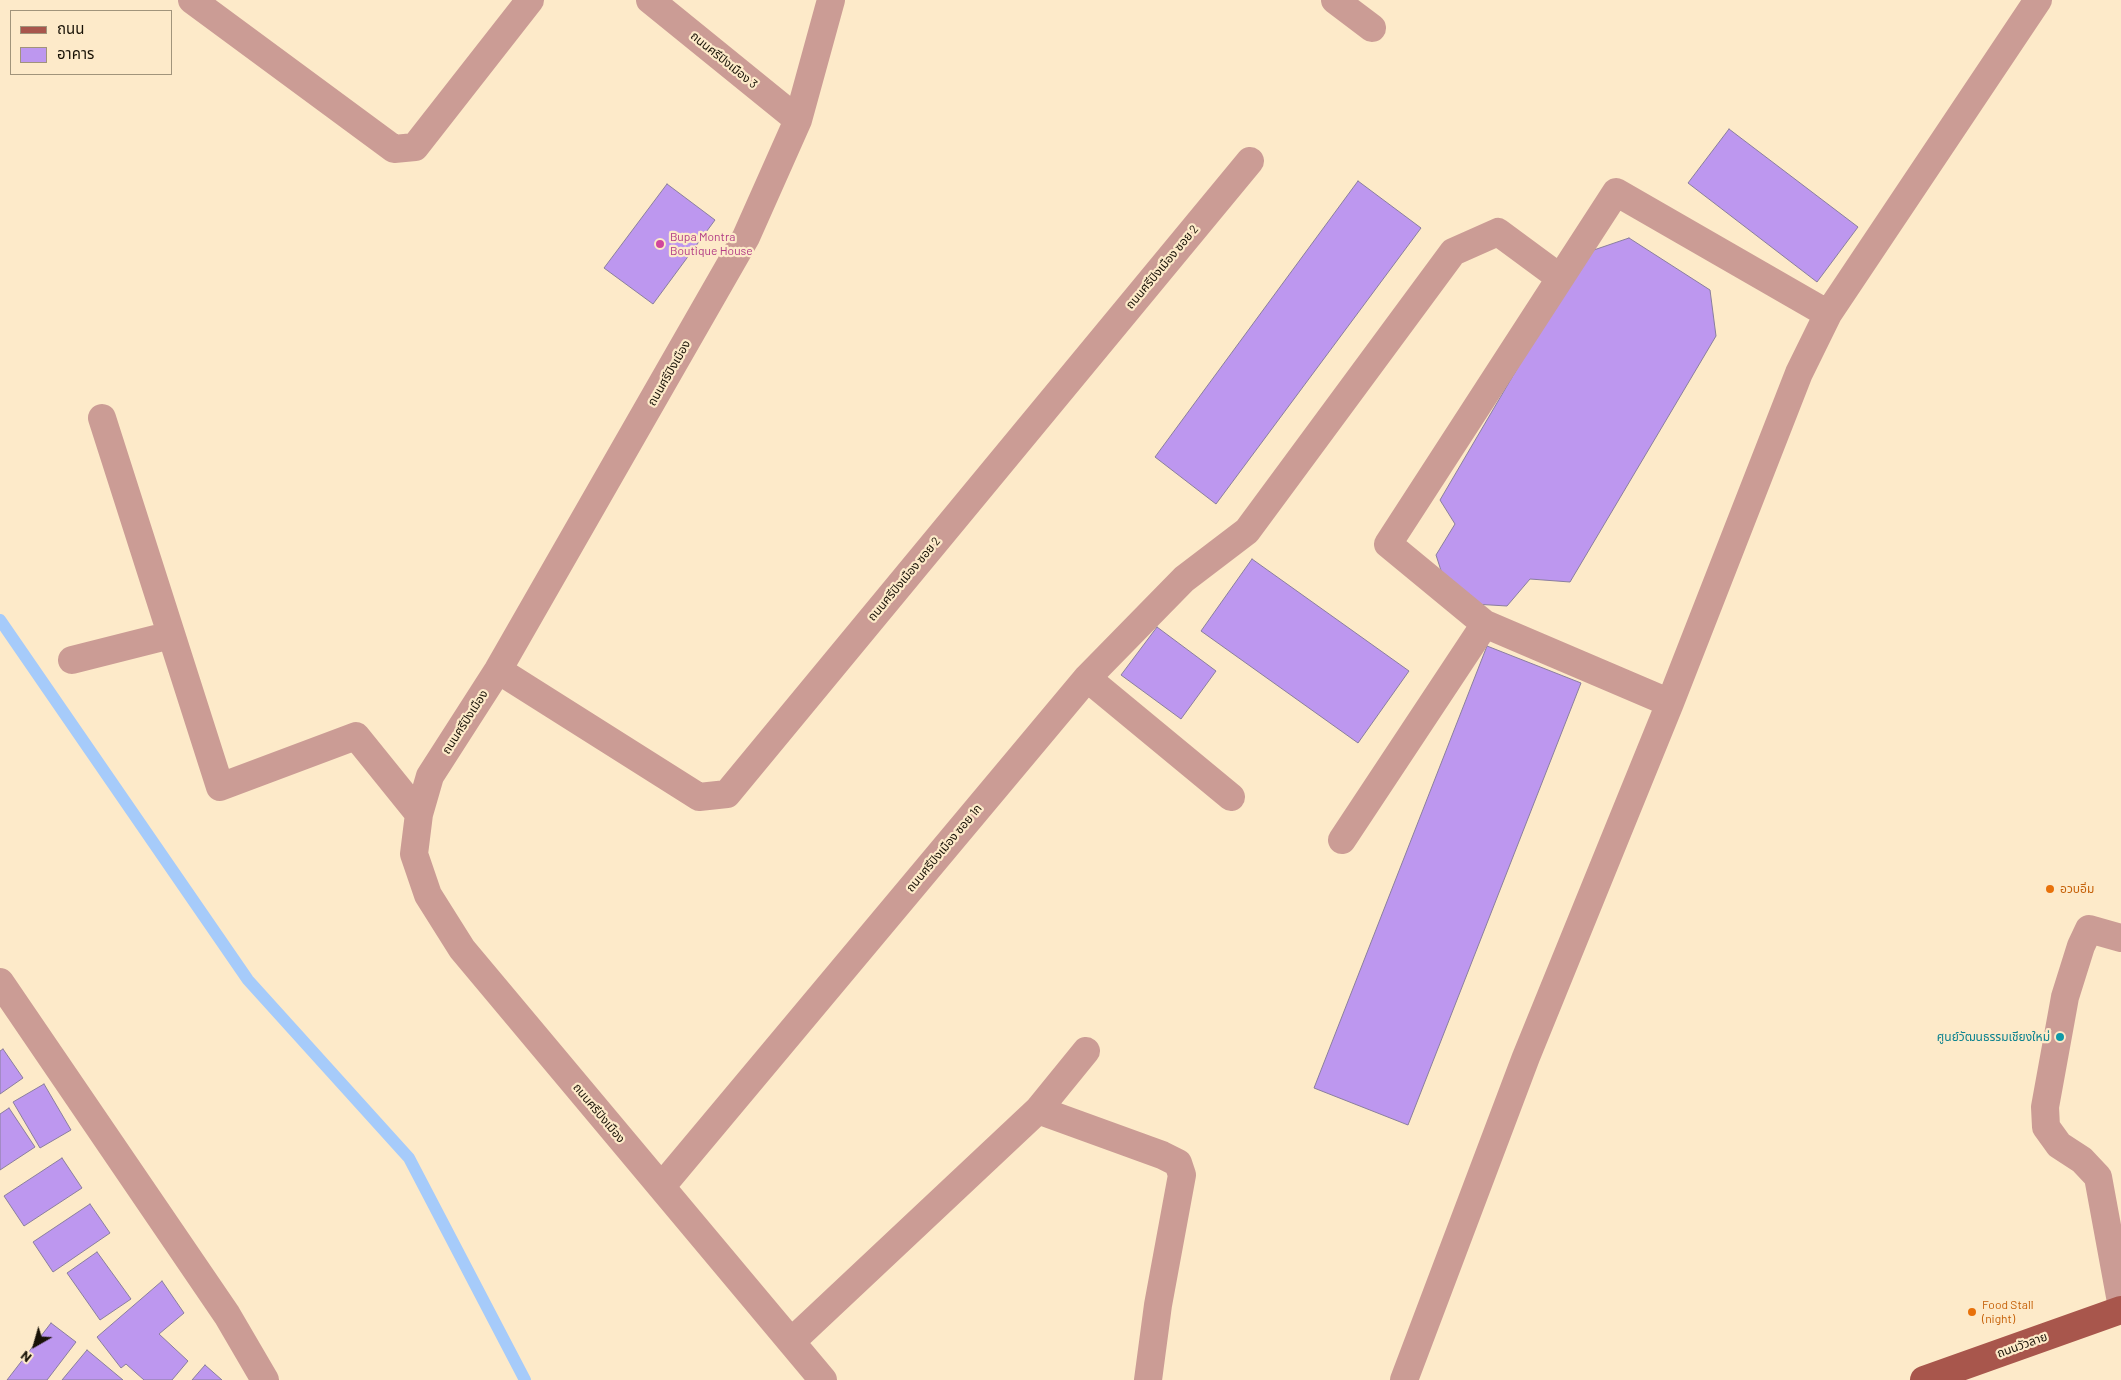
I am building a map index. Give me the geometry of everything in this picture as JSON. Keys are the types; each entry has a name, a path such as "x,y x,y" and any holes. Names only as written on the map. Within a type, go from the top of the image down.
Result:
{"main road":[{"name":"ถนนวัวลาย","path":"1924,1380 2121,1310"}],"street":[{"path":"192,0 394,149 416,147 530,0"},
{"name":"ถนนศรีปิงเมือง 3","path":"650,0 798,120"},
{"name":"ถนนศรีปิงเมือง","path":"823,1380 462,949 428,895 414,854 419,814 430,776 498,670 746,237 798,120 831,0"},
{"path":"1335,0 1372,28"},
{"path":"1404,1380 1526,1057 1670,703 1799,373 1828,314 2038,0"},
{"name":"ถนนศรีปิงเมือง ซอย 2","path":"498,670 700,797 726,794 1250,161"},
{"path":"1670,703 1485,624 1388,544 1559,277 1616,192 1828,314"},
{"name":"ถนนศรีปิงเมือง ซอย 1ก","path":"662,1186 1087,678 1184,579 1247,531 1452,252 1498,232 1559,277"},
{"path":"102,418 220,787 356,736 419,814"},
{"path":"1342,840 1485,624"},
{"path":"72,660 171,634"},
{"path":"1087,678 1231,797"},
{"path":"2121,938 2089,929 2081,946 2065,997 2046,1107 2046,1127 2059,1145 2082,1160 2098,1177 2121,1302"},
{"path":"0,982 226,1315 265,1380"},
{"path":"792,1342 1038,1110 1086,1051"},
{"path":"1038,1110 1162,1155 1178,1163 1182,1175 1158,1305 1148,1380"}],"building":[{"path":"1729,129 1858,227 1817,282 1688,183"},
{"path":"1358,181 1421,228 1216,504 1155,457"},
{"name":"Bupa Montra Boutique House","path":"667,184 715,220 653,304 604,268"},
{"path":"1629,238 1710,290 1716,336 1570,582 1530,579 1507,606 1474,604 1446,586 1436,555 1455,524 1440,500 1585,253"},
{"path":"1252,559 1409,671 1358,743 1201,631"},
{"path":"1157,627 1216,671 1181,719 1121,675"},
{"path":"1487,646 1581,683 1408,1125 1314,1088"},
{"path":"3,1049 23,1078 0,1094 0,1051"},
{"path":"44,1084 71,1130 40,1148 13,1102"},
{"path":"9,1108 35,1147 0,1170 0,1114"},
{"path":"62,1158 82,1188 24,1226 4,1196"},
{"path":"90,1204 110,1233 53,1272 33,1242"},
{"path":"97,1252 131,1299 100,1320 67,1273"},
{"path":"162,1281 184,1313 159,1334 188,1361 172,1380 144,1380 126,1364 121,1368 97,1337"},
{"path":"51,1323 76,1342 47,1380 7,1380"},
{"path":"87,1350 123,1380 62,1380"},
{"path":"205,1365 222,1380 192,1380"}],"waterway":[{"path":"0,620 248,980 409,1158 525,1380"}],"place":[{"name":"Bupa Montra Boutique House","path":"660,244"},
{"name":"อวบอิ่ม","path":"2050,889"},
{"name":"ศูนย์วัฒนธรรมเชียงใหม่","path":"2060,1037"},
{"name":"Food Stall (night)","path":"1972,1312"}]}
